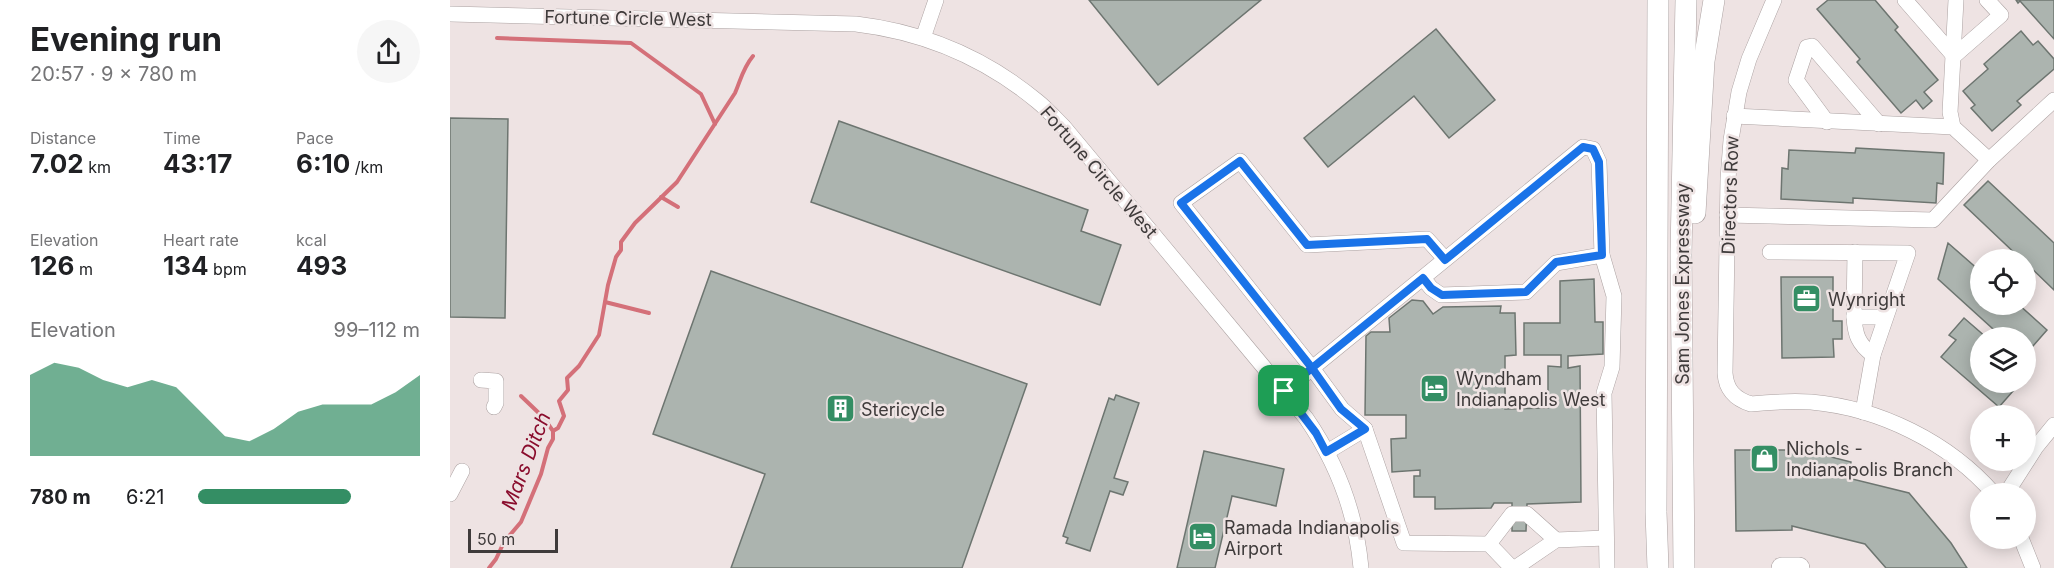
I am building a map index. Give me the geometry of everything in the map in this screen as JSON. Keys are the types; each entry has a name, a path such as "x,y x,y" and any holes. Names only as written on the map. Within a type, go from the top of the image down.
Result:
{"highway":[{"name":"Sam Jones Expressway","path":"1658,0 1656,512 1658,568"},
{"name":"Sam Jones Expressway","path":"1684,568 1681,254 1686,0"},
{"path":"1682,426 1704,61 1714,0"},
{"path":"1782,568 1799,568"}],"street":[{"path":"923,38 936,0"},
{"name":"Directors Row","path":"1774,0 1749,59 1734,116 1728,179 1726,381 1733,395 1751,404 1812,402 1863,412"},
{"path":"1905,0 1954,56"},
{"path":"1956,0 1950,112 1953,127 1989,160"},
{"path":"1954,56 2001,15 1987,0"},
{"name":"Fortune Circle West","path":"450,14 856,24 887,28 923,38 966,55 998,73 1050,112 1077,141 1284,391 1316,433 1342,484 1350,509 1361,568"},
{"path":"1827,122 1796,80 1807,47 1812,46 1879,124"},
{"path":"1727,215 1933,220 1989,160 2054,100"},
{"path":"1734,116 1953,127"},
{"path":"1284,391 1583,147 1593,149 1599,162 1602,255 1614,296 1612,367 1604,393 1607,568"},
{"path":"1445,260 1427,239 1307,245 1240,161 1181,203 1312,368 1341,409 1365,429 1404,543 1489,544 1514,568 1556,540 1606,538"},
{"path":"1770,252 1908,253 1873,355 1863,412 1904,427 1943,449 1984,483"},
{"path":"1855,252 1855,334 1862,347 1873,355"},
{"path":"1423,278 1431,288 1442,295 1526,292 1556,262 1602,255"},
{"path":"1854,316 1885,317"},
{"path":"481,380 496,381 494,407"},
{"path":"2013,483 2036,447 2054,425"},
{"path":"1326,452 1365,429"},
{"path":"450,494 462,471"},
{"path":"1489,544 1512,514 1527,514 1556,540"},
{"path":"2025,549 2033,568"}],"building":[{"path":"1089,0 1261,0 1158,85"},
{"path":"1828,0 1875,0 1898,27 1895,30 1938,80 1924,92 1932,101 1923,109 1916,100 1901,113 1857,62 1860,59 1817,9"},
{"path":"2016,0 2054,0 2054,39 2020,1 2018,3"},
{"path":"1436,29 1495,100 1449,138 1414,96 1328,167 1304,138"},
{"path":"2021,31 2033,45 2038,41 2054,59 2054,69 2017,101 2021,105 1992,131 1971,108 1975,105 1963,91 1988,69 1984,64"},
{"path":"450,118 508,119 505,318 450,317"},
{"path":"839,121 1088,210 1081,231 1121,245 1100,305 811,202"},
{"path":"1856,148 1944,153 1943,184 1937,183 1936,203 1853,198 1853,203 1781,199 1782,168 1788,169 1789,150 1855,153"},
{"path":"1988,181 2054,243 2054,290 2036,273 2036,249 2010,249 1964,205"},
{"path":"1948,243 1970,262 1970,308 1938,279"},
{"name":"Stericycle","path":"711,271 1027,384 962,568 731,568 765,474 653,434"},
{"name":"Wynright","path":"1781,277 1833,277 1833,321 1842,321 1842,339 1833,339 1834,357 1782,358"},
{"name":"Wyndham Indianapolis West","path":"1594,279 1595,322 1603,322 1603,354 1568,356 1568,368 1580,366 1581,502 1527,504 1526,531 1512,531 1512,503 1494,503 1491,508 1435,509 1435,497 1414,497 1414,476 1420,476 1420,470 1392,472 1391,439 1406,438 1406,415 1365,415 1366,336 1371,332 1390,332 1389,318 1412,300 1423,301 1433,314 1443,307 1501,306 1500,313 1515,313 1516,355 1505,356 1505,409 1548,408 1548,366 1561,367 1561,355 1524,355 1524,323 1560,323 1560,281"},
{"path":"1978,315 2030,315 2047,330 2036,342 2036,327 1991,327"},
{"path":"1964,318 1974,327 1970,327 1970,382 1941,357 1956,340 1949,335"},
{"path":"1983,393 2011,393 2001,405 1997,405"},
{"path":"1116,395 1139,403 1114,478 1128,482 1123,495 1110,491 1090,551 1066,543 1068,538 1063,536 1109,398 1114,400"},
{"path":"1792,447 1851,462 1848,478 1909,493 1951,543 1967,568 1886,568 1865,544 1792,526 1792,530 1736,531 1735,450 1791,450"},
{"name":"Ramada Indianapolis Airport","path":"1204,451 1284,469 1276,506 1232,496 1215,568 1177,568"}],"waterway":[{"path":"497,38 631,43 701,94 715,124"},
{"name":"Mars Ditch","path":"489,568 504,542 521,522 541,474 548,448 553,439 553,431 558,428 564,416 559,401 568,390 567,378 579,366 599,335 608,285 616,257 621,250 621,242 635,223 677,182 735,93 744,69 753,56"},
{"path":"661,197 678,207"},
{"path":"605,302 649,313"},
{"path":"521,396 543,417 553,431"}],"place":[{"name":"Wynright","path":"1807,299"},
{"name":"Wyndham Indianapolis West","path":"1435,388"},
{"name":"Stericycle","path":"840,409"},
{"name":"Nichols - Indianapolis Branch","path":"1765,458"},
{"name":"Ramada Indianapolis Airport","path":"1203,537"}],"route":[{"path":"1284,391 1312,368 1181,203 1240,161 1307,245 1427,239 1445,260 1583,147 1593,149 1599,162 1602,255 1556,262 1526,292 1442,295 1431,288 1423,278 1312,368 1341,409 1365,429 1326,452 1316,433 1284,391"}]}
